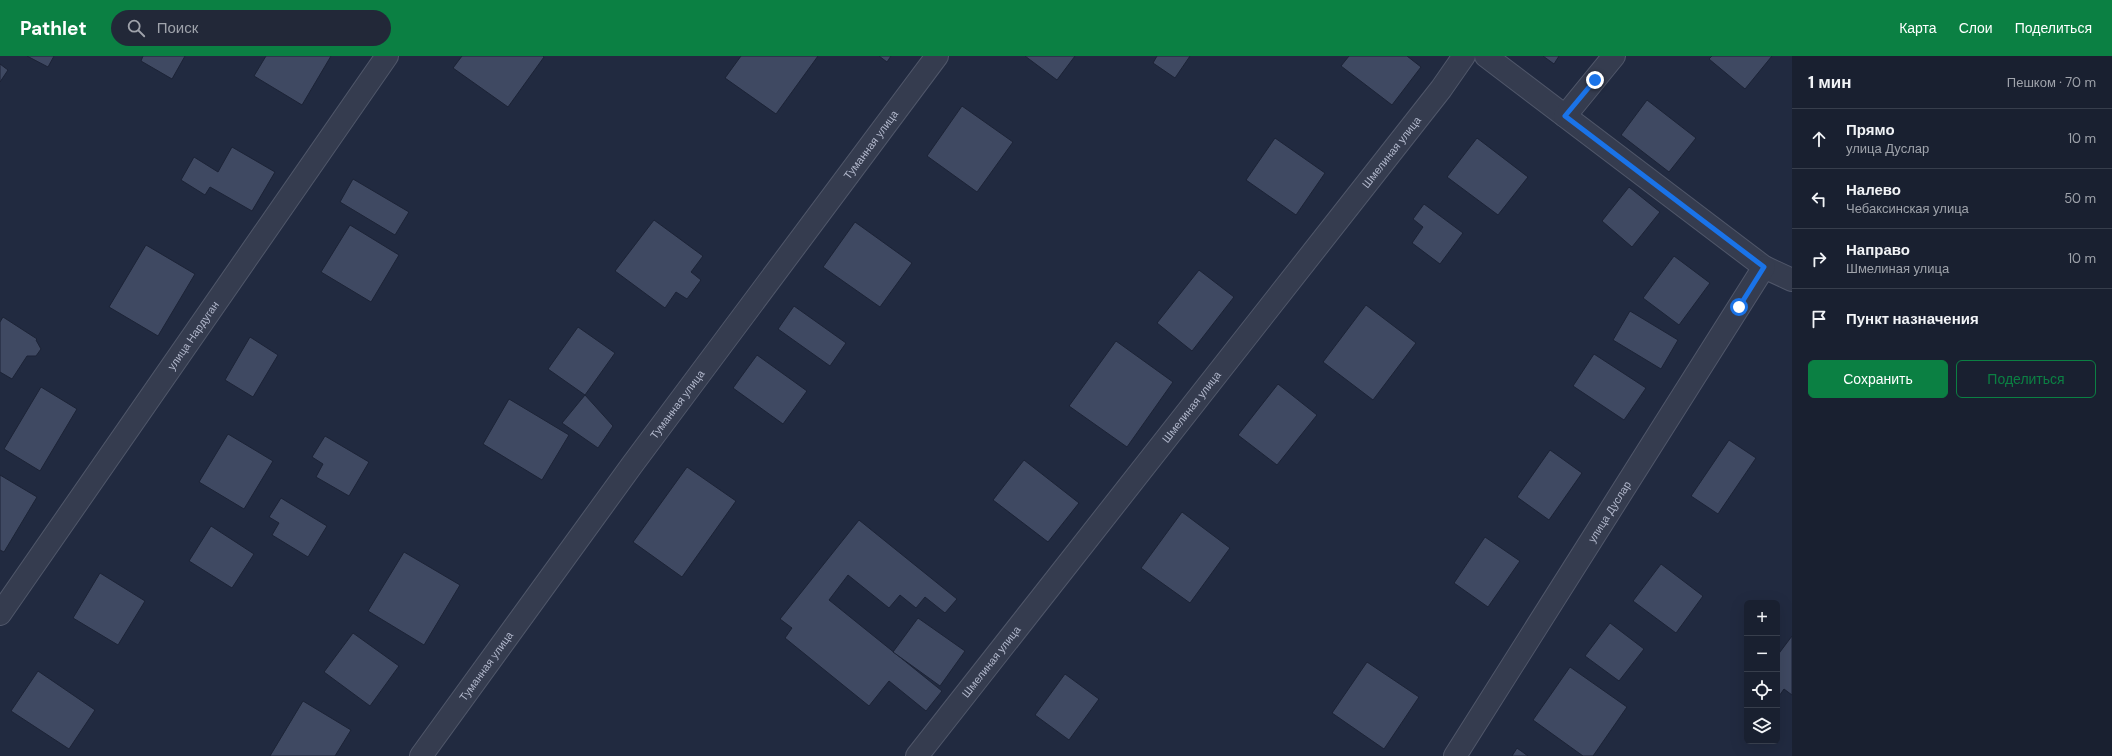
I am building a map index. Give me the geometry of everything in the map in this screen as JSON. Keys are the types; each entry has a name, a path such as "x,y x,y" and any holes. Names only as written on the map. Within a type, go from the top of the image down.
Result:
{"street":[{"name":"улица Нардуган","path":"0,614 387,56"},
{"name":"Туманная улица","path":"421,756 632,465 937,56"},
{"name":"Шмелиная улица","path":"917,756 1431,101 1464,56"},
{"path":"1486,56 1764,267 1792,280"},
{"path":"1565,116 1614,56"},
{"name":"улица Дуслар","path":"1455,756 1764,267"}],"building":[{"path":"27,56 54,56 48,67"},
{"path":"143,56 185,56 172,79 141,61"},
{"path":"266,56 331,56 302,105 254,76"},
{"path":"462,56 544,57 508,107 453,68"},
{"path":"741,56 818,56 776,114 725,78"},
{"path":"879,56 891,56 887,62"},
{"path":"1025,56 1075,56 1057,80"},
{"path":"1157,56 1190,56 1175,78 1153,63"},
{"path":"1349,56 1407,56 1421,67 1392,105 1341,66"},
{"path":"1543,56 1559,56 1554,64"},
{"path":"1712,56 1772,56 1745,89 1709,59"},
{"path":"0,64 8,70 0,82"},
{"path":"1647,100 1696,138 1669,172 1621,135"},
{"path":"962,106 1013,142 977,192 927,156"},
{"path":"1275,138 1325,173 1296,215 1246,180"},
{"path":"1477,138 1528,177 1498,215 1447,177"},
{"path":"232,147 275,172 252,211 210,187 205,195 181,180 194,157 218,172"},
{"path":"353,179 409,212 395,235 340,202"},
{"path":"1629,187 1660,212 1632,247 1602,221"},
{"path":"1424,204 1463,233 1440,264 1412,243 1423,227 1413,219"},
{"path":"654,220 703,256 691,272 701,280 687,299 676,292 665,308 615,271"},
{"path":"855,222 912,263 880,307 823,267"},
{"path":"350,225 399,255 371,302 321,272"},
{"path":"146,245 195,274 158,336 109,307"},
{"path":"1674,256 1710,283 1679,325 1643,298"},
{"path":"1199,270 1234,297 1192,351 1157,323"},
{"path":"1366,305 1416,343 1373,400 1323,362"},
{"path":"794,306 846,343 830,366 778,329"},
{"path":"1630,311 1678,340 1661,369 1613,340"},
{"path":"3,317 37,339 36,340 41,349 36,356 27,356 12,379 0,372 0,322"},
{"path":"578,327 615,353 585,395 548,369"},
{"path":"250,337 278,355 253,397 225,380"},
{"path":"1116,341 1173,382 1127,447 1069,406"},
{"path":"1594,354 1646,388 1624,420 1573,386"},
{"path":"757,355 807,391 783,424 733,388"},
{"path":"1278,384 1317,415 1277,465 1238,435"},
{"path":"41,387 77,409 40,471 4,449"},
{"path":"585,395 613,426 598,448 562,423"},
{"path":"509,399 569,435 542,480 483,444"},
{"path":"228,434 273,461 244,509 199,482"},
{"path":"325,436 369,462 349,496 316,477 323,464 312,457"},
{"path":"1729,440 1756,458 1718,514 1691,496"},
{"path":"1550,450 1582,473 1549,520 1517,497"},
{"path":"1024,460 1079,503 1048,542 993,500"},
{"path":"687,467 736,501 682,577 633,542"},
{"path":"0,475 37,497 4,552 0,550"},
{"path":"281,498 327,526 308,557 272,535 279,523 269,517"},
{"path":"1182,512 1230,548 1190,603 1141,568"},
{"path":"859,520 957,599 945,613 925,597 916,608 900,595 889,608 848,575 829,600 942,691 926,711 889,681 869,706 785,638 792,628 780,619"},
{"path":"211,526 254,554 232,588 189,561"},
{"path":"1485,537 1520,561 1488,607 1454,583"},
{"path":"404,552 460,585 424,645 368,611"},
{"path":"1661,564 1703,596 1676,633 1633,601"},
{"path":"100,573 145,601 118,645 73,618"},
{"path":"918,618 965,651 940,686 893,652"},
{"path":"1610,623 1644,649 1619,681 1585,656"},
{"path":"353,633 399,666 370,706 324,672"},
{"path":"1792,636 1792,695 1784,689 1780,695 1780,652"},
{"path":"1367,662 1419,697 1384,749 1332,713"},
{"path":"1570,667 1627,707 1593,756 1583,756 1533,720"},
{"path":"38,671 95,710 69,749 11,711"},
{"path":"1065,674 1099,699 1069,740 1035,715"},
{"path":"303,701 351,730 335,756 270,756"},
{"path":"1517,748 1528,756 1512,756"}],"route":[{"path":"1595,80 1565,116 1764,267 1739,307"}]}
